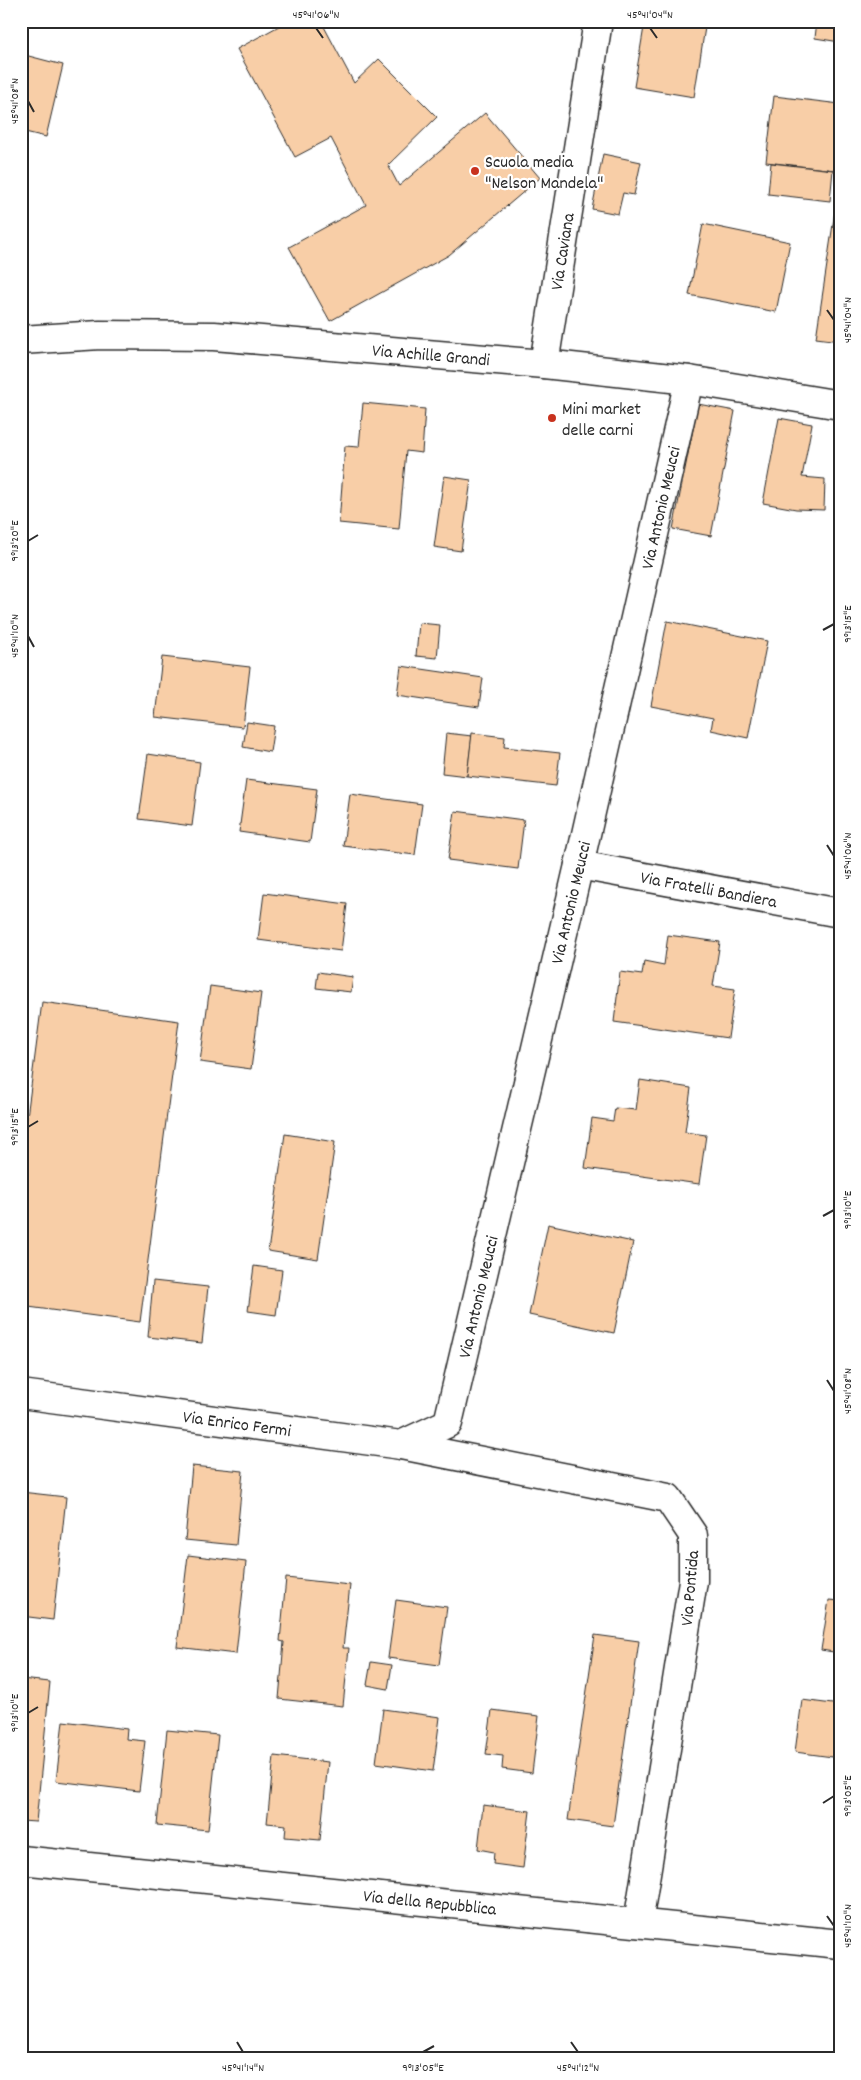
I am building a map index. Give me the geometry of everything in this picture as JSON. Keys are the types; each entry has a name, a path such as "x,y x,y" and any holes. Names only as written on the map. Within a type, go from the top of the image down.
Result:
{"street":[{"name":"Via Caviana","path":"544,364 598,21"},
{"name":"Via Achille Grandi","path":"21,340 100,335 214,336 544,364 689,380 840,405"},
{"name":"Via Antonio Meucci","path":"401,1445 448,1423 579,865 689,380"},
{"name":"Via Fratelli Bandiera","path":"579,865 840,913"},
{"name":"Via Enrico Fermi","path":"21,1394 401,1445"},
{"name":"Via Pontida","path":"401,1445 668,1498 693,1535 693,1581 638,1924"},
{"name":"Via della Repubblica","path":"21,1860 840,1944"}],"building":[{"name":"Scuola media \"Nelson Mandela\"","path":"288,21 321,21 354,83 379,59 437,117 388,165 399,186 485,113 540,178 449,255 330,321 289,247 366,205 331,138 295,157 237,49"},
{"path":"645,21 706,21 694,97 634,87"},
{"path":"817,21 840,21 840,42 815,38"},
{"path":"21,54 63,65 46,137 21,131"},
{"path":"774,96 840,104 840,126 835,170 766,162"},
{"path":"603,154 641,162 634,195 623,193 618,214 592,209"},
{"path":"771,163 833,170 830,201 768,194"},
{"path":"840,177 840,341 816,338"},
{"path":"703,224 790,242 776,312 689,295"},
{"path":"363,403 425,409 422,453 406,451 399,529 339,523 345,446 359,447"},
{"path":"698,404 735,411 711,536 673,529"},
{"path":"779,418 812,424 802,477 825,479 824,510 796,509 763,503"},
{"path":"444,476 471,480 461,551 434,547"},
{"path":"667,621 767,641 748,738 711,730 713,718 651,706"},
{"path":"419,623 440,625 437,658 416,656"},
{"path":"162,657 250,667 243,727 155,717"},
{"path":"401,666 483,678 479,707 397,695"},
{"path":"247,722 274,726 270,752 243,747"},
{"path":"446,733 472,736 467,776 442,773"},
{"path":"472,733 505,737 504,747 560,753 556,786 467,776"},
{"path":"148,754 200,762 192,826 139,819"},
{"path":"246,780 317,789 310,842 239,832"},
{"path":"350,794 422,804 415,855 343,846"},
{"path":"455,811 524,820 518,869 448,860"},
{"path":"264,893 347,904 341,951 258,940"},
{"path":"668,935 720,942 713,986 735,989 728,1038 614,1022 620,972 642,975 644,961 664,965"},
{"path":"318,972 353,977 351,992 316,988"},
{"path":"210,986 261,993 251,1069 200,1062"},
{"path":"42,1002 179,1021 140,1322 21,1306 21,1163"},
{"path":"640,1080 691,1088 685,1132 706,1135 699,1184 585,1168 592,1118 613,1121 615,1108 636,1110"},
{"path":"285,1134 335,1142 318,1259 268,1251"},
{"path":"548,1224 633,1242 614,1333 529,1315"},
{"path":"254,1266 282,1270 276,1315 248,1311"},
{"path":"153,1281 208,1287 202,1343 148,1337"},
{"path":"192,1466 243,1471 236,1545 185,1540"},
{"path":"21,1492 66,1497 53,1620 21,1616"},
{"path":"188,1555 246,1562 236,1654 177,1647"},
{"path":"286,1578 350,1585 343,1648 349,1648 343,1706 279,1699 284,1642 280,1641"},
{"path":"396,1600 447,1607 439,1665 388,1658"},
{"path":"829,1600 840,1601 840,1653 821,1650"},
{"path":"595,1635 639,1641 613,1826 568,1820"},
{"path":"371,1662 392,1665 388,1689 367,1685"},
{"path":"21,1679 50,1682 36,1822 21,1821"},
{"path":"802,1700 840,1705 840,1758 795,1752"},
{"path":"383,1709 440,1717 433,1771 376,1763"},
{"path":"492,1710 539,1716 532,1773 502,1769 503,1756 486,1754"},
{"path":"63,1721 127,1729 126,1739 145,1741 139,1791 56,1781"},
{"path":"167,1730 218,1735 208,1830 157,1825"},
{"path":"274,1756 328,1762 320,1840 285,1837 286,1825 267,1823"},
{"path":"483,1805 530,1811 523,1868 493,1864 494,1852 478,1849"}],"place":[{"name":"Scuola media \"Nelson Mandela\"","path":"475,171"},
{"name":"Mini market delle carni","path":"552,418"}]}
